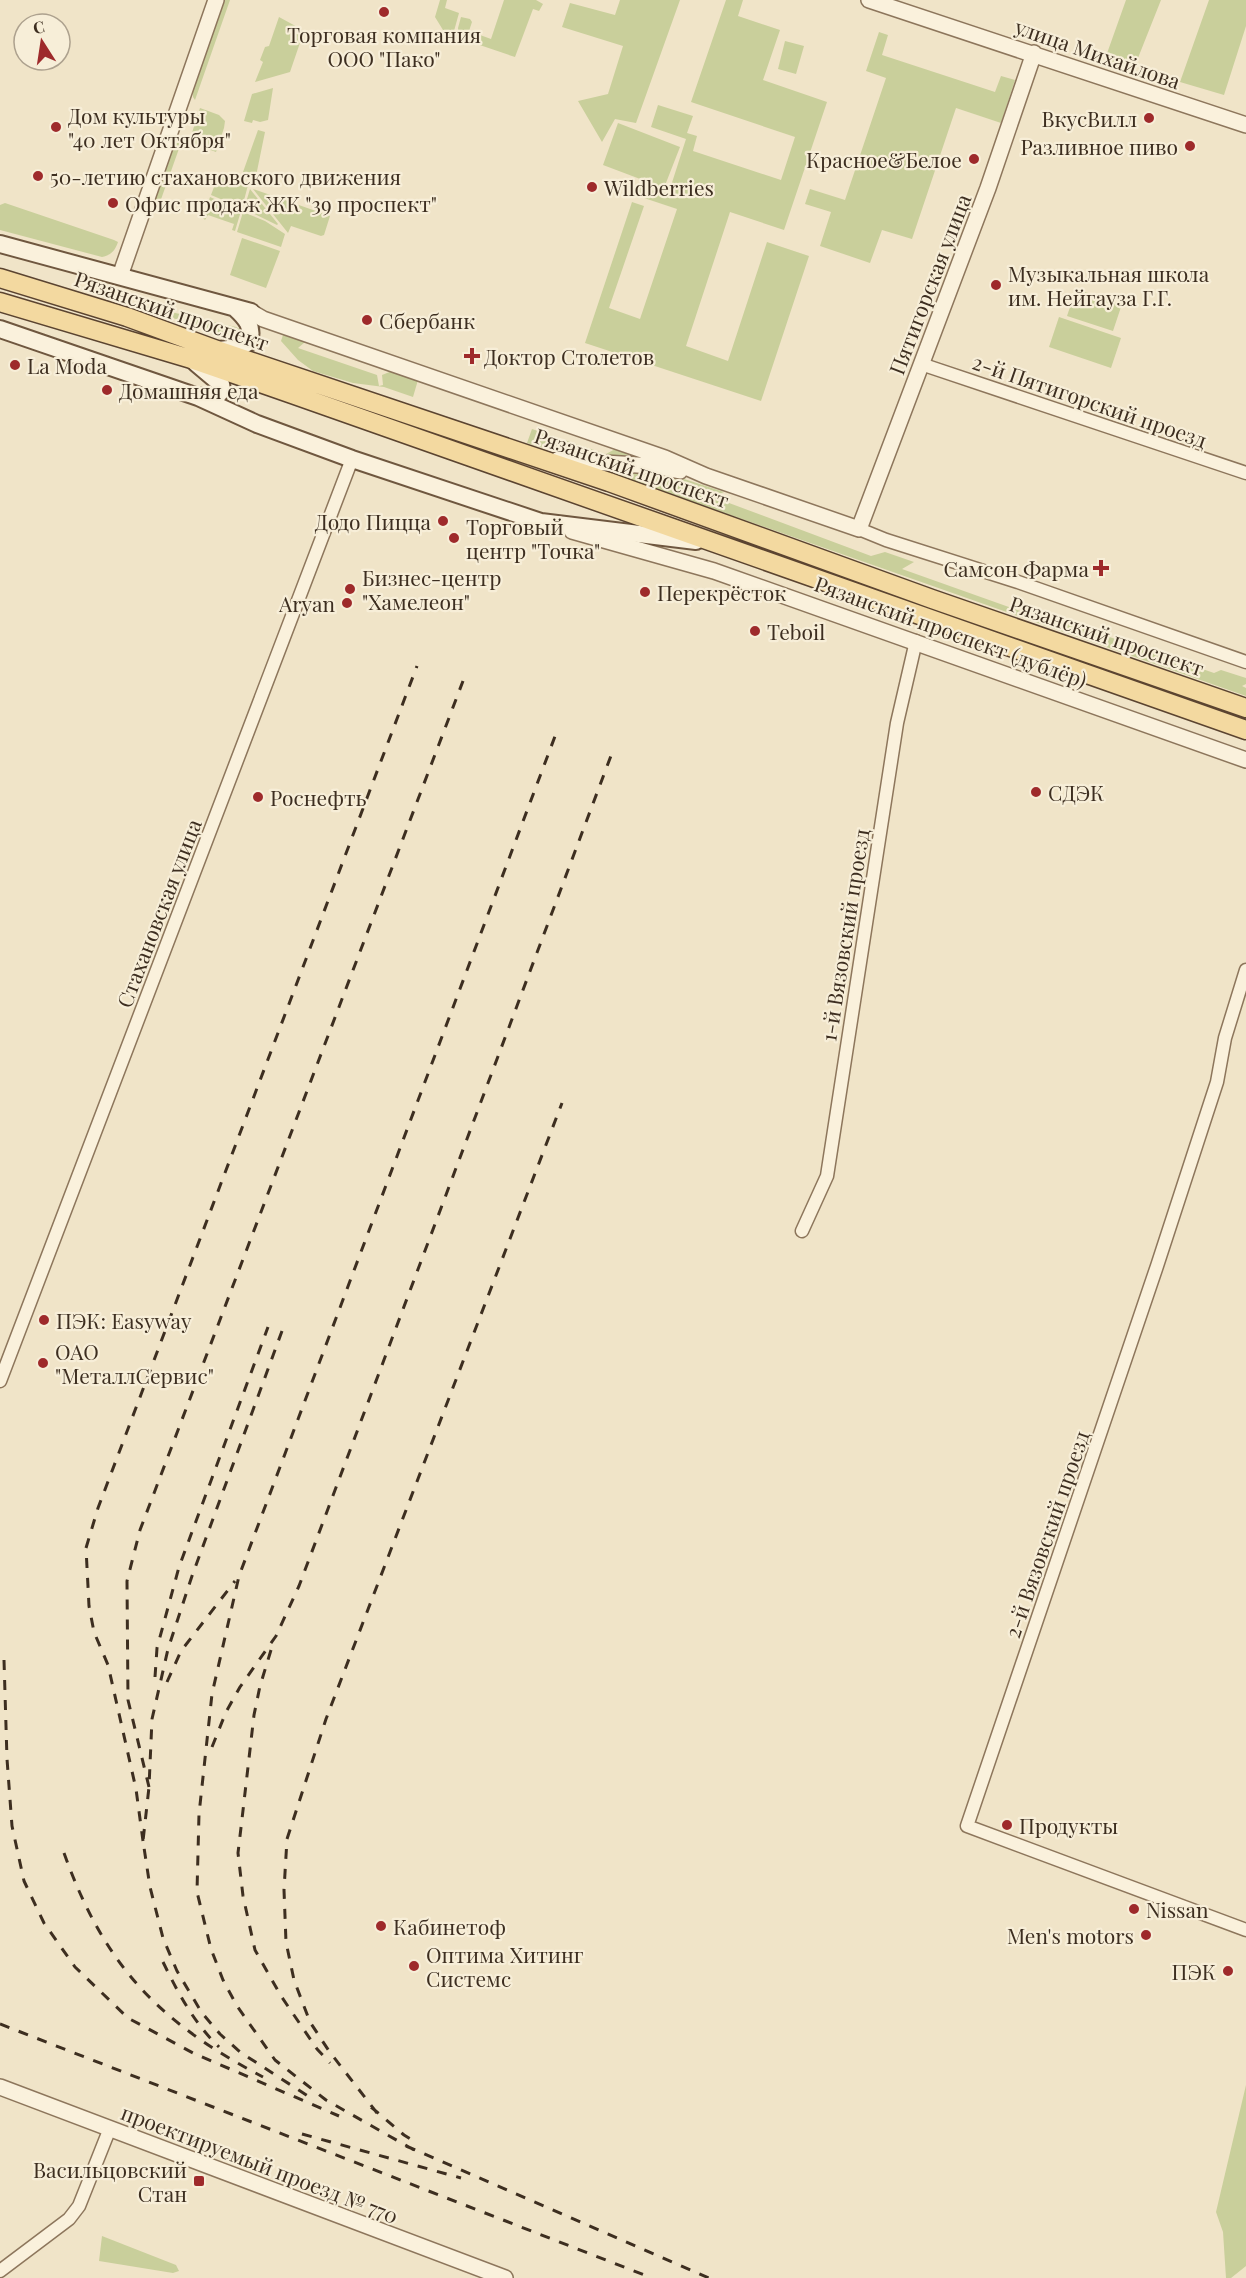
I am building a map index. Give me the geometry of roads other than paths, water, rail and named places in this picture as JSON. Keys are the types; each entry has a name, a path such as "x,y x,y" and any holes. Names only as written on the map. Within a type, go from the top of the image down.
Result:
{"main road":[{"path":"0,244 243,310 251,328 249,342 239,348 217,350"},
{"name":"Рязанский проспект","path":"0,278 127,317 217,350 536,457 1246,708"},
{"name":"Рязанский проспект","path":"0,302 191,359 1246,730"},
{"name":"Рязанский проспект (дублёр)","path":"0,329 198,397 257,424 352,459 541,522"},
{"path":"191,359 221,384 245,414 257,424"},
{"path":"198,397 218,395 222,390 221,384"},
{"path":"541,522 714,543"}],"street":[{"path":"120,276 216,0"},
{"name":"улица Михайлова","path":"868,0 1246,124"},
{"name":"Пятигорская улица","path":"859,529 988,188 1034,53"},
{"path":"243,310 263,320 665,458 706,476 886,540 1018,582 1246,662"},
{"name":"2-й Пятигорский проезд","path":"921,364 1246,473"},
{"path":"536,457 575,462 653,466 706,476"},
{"name":"Стахановская улица","path":"0,1381 352,459"},
{"name":"Рязанский проспект (дублёр)","path":"541,522 714,571 1246,760"},
{"name":"1-й Вязовский проезд","path":"802,1231 827,1176 897,723 916,641"},
{"name":"2-й Вязовский проезд","path":"1246,970 1225,1038 1211,1103 967,1827 1246,1930"},
{"name":"проектируемый проезд № 770","path":"0,2086 505,2278"},
{"path":"0,2271 69,2219 79,2206 110,2128"}],"railway":[{"path":"143,1841 136,1789 108,1665 94,1632 89,1606 86,1548 98,1508 417,666"},
{"path":"149,1787 128,1700 127,1581 140,1530 463,681"},
{"path":"414,2150 326,2100 275,2060 237,2006 223,1980 211,1949 197,1892 199,1814 212,1694 239,1576 557,731"},
{"path":"212,1747 226,1712 240,1687 276,1636 299,1586 612,753"},
{"path":"377,2113 329,2051 310,2022 294,1980 286,1942 284,1890 287,1839 326,1719 562,1103"},
{"path":"155,1677 157,1648 179,1567 268,1327"},
{"path":"282,1331 192,1576 168,1649 152,1719 149,1787 143,1841 150,1887 163,1938 177,1971 202,2013 240,2052 314,2100"},
{"path":"167,1682 181,1651 235,1581"},
{"path":"271,1650 254,1715 238,1853 243,1896 255,1950 281,1996 317,2049 330,2063"},
{"path":"4,1660 12,1826 24,1881 44,1923 75,1967 128,2018 193,2053 339,2116"},
{"path":"64,1853 97,1928 117,1959 139,1986 193,2035 263,2077"},
{"path":"163,1962 187,2007 219,2047"},
{"path":"0,2024 652,2278"},
{"path":"371,2107 415,2142"},
{"path":"302,2134 461,2178"},
{"path":"406,2146 709,2278"}],"place":[{"name":"Торговая компания ООО \"Пако\"","path":"384,12"},
{"name":"ВкусВилл","path":"1149,118"},
{"name":"Дом культуры \"40 лет Октября\"","path":"56,127"},
{"name":"Разливное пиво","path":"1190,146"},
{"name":"Красное&Белое","path":"974,159"},
{"name":"50-летию стахановского движения","path":"38,176"},
{"name":"Wildberries","path":"592,187"},
{"name":"Офис продаж ЖК \"39 проспект\"","path":"113,203"},
{"name":"Музыкальная школа им. Нейгауза Г.Г.","path":"996,285"},
{"name":"Сбербанк","path":"367,320"},
{"name":"Доктор Столетов","path":"472,356"},
{"name":"La Moda","path":"15,365"},
{"name":"Домашняя еда","path":"107,390"},
{"name":"Додо Пицца","path":"443,521"},
{"name":"Торговый центр \"Точка\"","path":"454,538"},
{"name":"Самсон Фарма","path":"1101,568"},
{"name":"Бизнес-центр \"Хамелеон\"","path":"350,589"},
{"name":"Перекрёсток","path":"645,592"},
{"name":"Aryan","path":"347,603"},
{"name":"Teboil","path":"755,631"},
{"name":"СДЭК","path":"1036,792"},
{"name":"Роснефть","path":"258,797"},
{"name":"ПЭК: Easyway","path":"44,1320"},
{"name":"ОАО \"МеталлСервис\"","path":"43,1363"},
{"name":"Продукты","path":"1007,1825"},
{"name":"Nissan","path":"1134,1909"},
{"name":"Кабинетоф","path":"381,1926"},
{"name":"Men's motors","path":"1146,1935"},
{"name":"Оптима Хитинг Системс","path":"414,1966"},
{"name":"ПЭК","path":"1228,1971"},
{"name":"Васильцовский Стан","path":"199,2181"}]}
